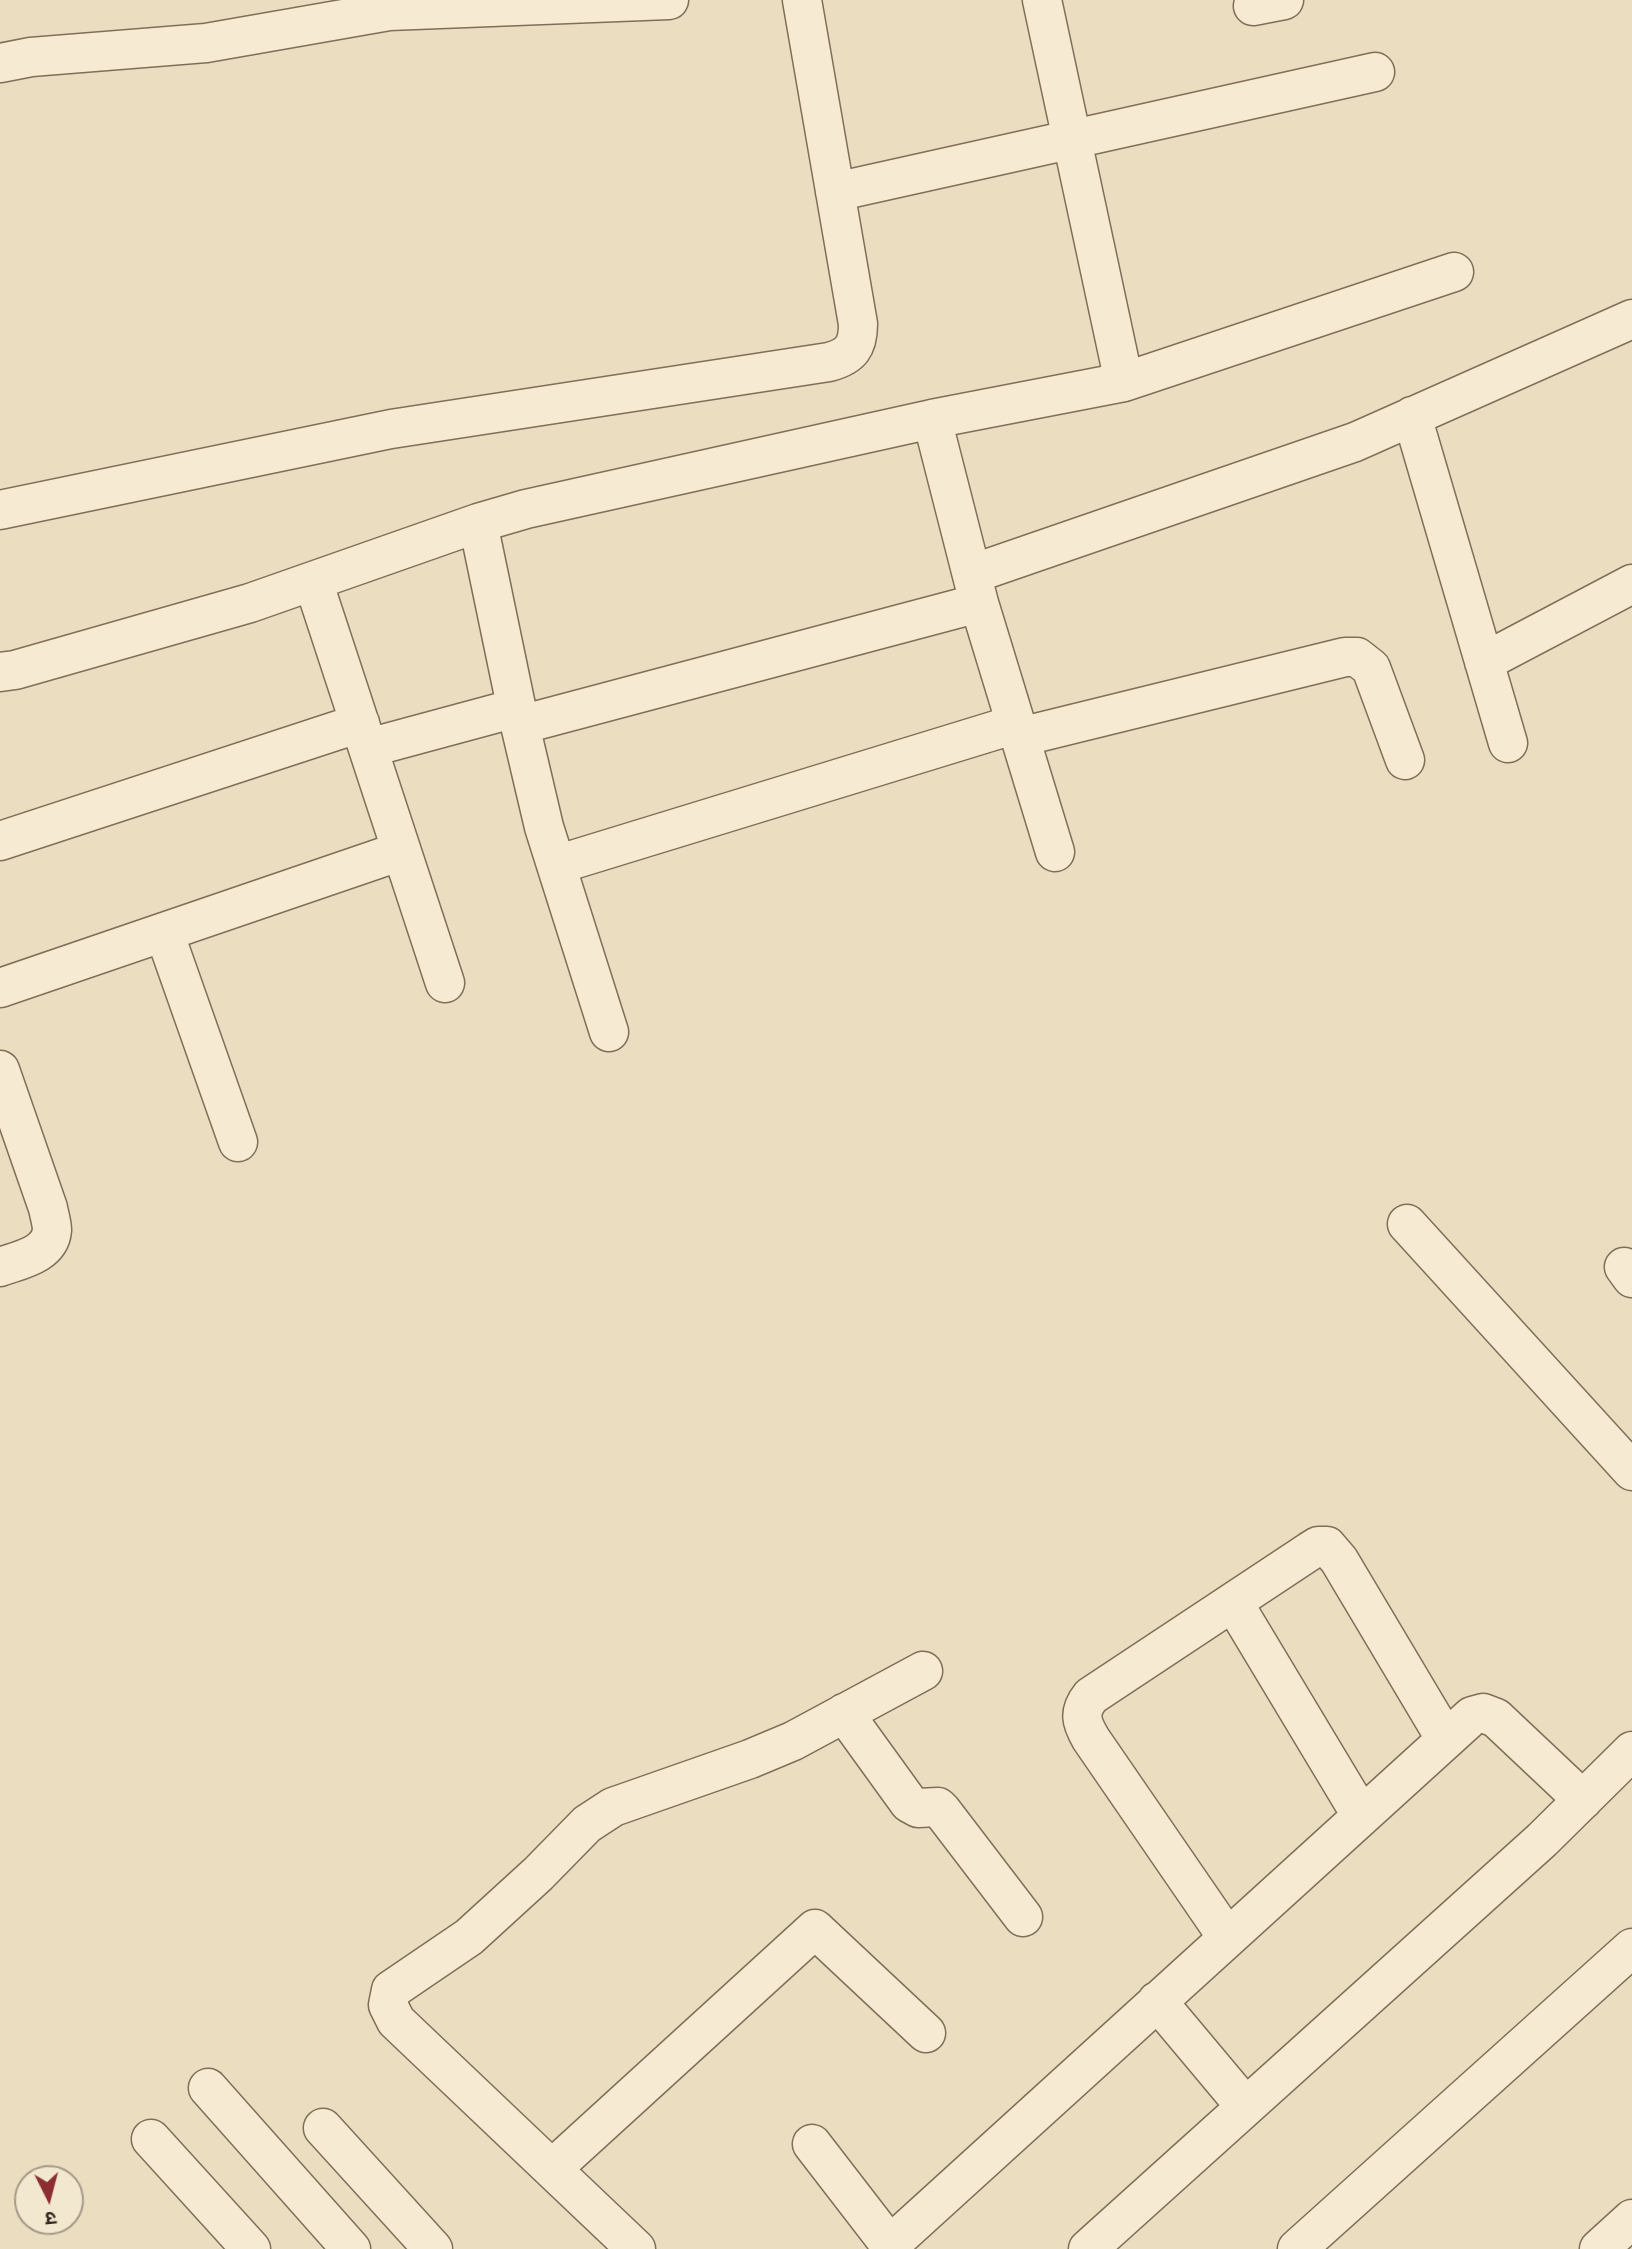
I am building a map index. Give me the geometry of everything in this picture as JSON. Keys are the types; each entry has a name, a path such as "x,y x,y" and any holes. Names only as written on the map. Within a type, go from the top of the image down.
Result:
{"street":[{"path":"0,62 31,57 206,43 389,11 669,0"},
{"path":"0,510 391,429 844,358 854,349 858,339 858,324 802,0"},
{"path":"1042,0 1124,382"},
{"path":"835,192 1375,72"},
{"path":"0,672 250,603 478,523 526,509 932,419 1124,382 1454,272"},
{"path":"0,841 364,735 518,717 976,588 1355,442 1632,318"},
{"path":"1412,416 1508,743"},
{"path":"932,419 976,588 1055,852"},
{"path":"478,523 544,827 609,1032"},
{"path":"313,581 444,983"},
{"path":"1484,662 1632,584"},
{"path":"556,865 1018,730 1345,657 1357,657 1371,668 1405,760"},
{"path":"0,988 401,851"},
{"path":"164,933 238,1142"},
{"path":"0,1070 48,1208 52,1230 46,1247 32,1256 0,1268"},
{"path":"1407,1224 1632,1471"},
{"path":"1227,1937 1091,1739 1082,1719 1084,1705 1091,1696 1310,1551 1318,1546 1327,1546 1339,1560 1445,1738"},
{"path":"1233,1602 1361,1815"},
{"path":"636,2249 396,2021 388,2006 391,1990 469,1937 587,1824 613,1807 793,1741 923,1671"},
{"path":"844,1713 909,1803 918,1808 938,1807 1023,1917"},
{"path":"812,2144 892,2247 1157,2001 1472,1716 1477,1713 1490,1714 1583,1800"},
{"path":"1088,2249 1542,1840 1632,1751"},
{"path":"553,2168 815,1929 926,2034"},
{"path":"1297,2249 1632,1948"},
{"path":"1157,2001 1245,2106"},
{"path":"208,2088 351,2249"},
{"path":"323,2128 433,2249"},
{"path":"151,2139 251,2249"},
{"path":"1599,2249 1632,2219"}]}
